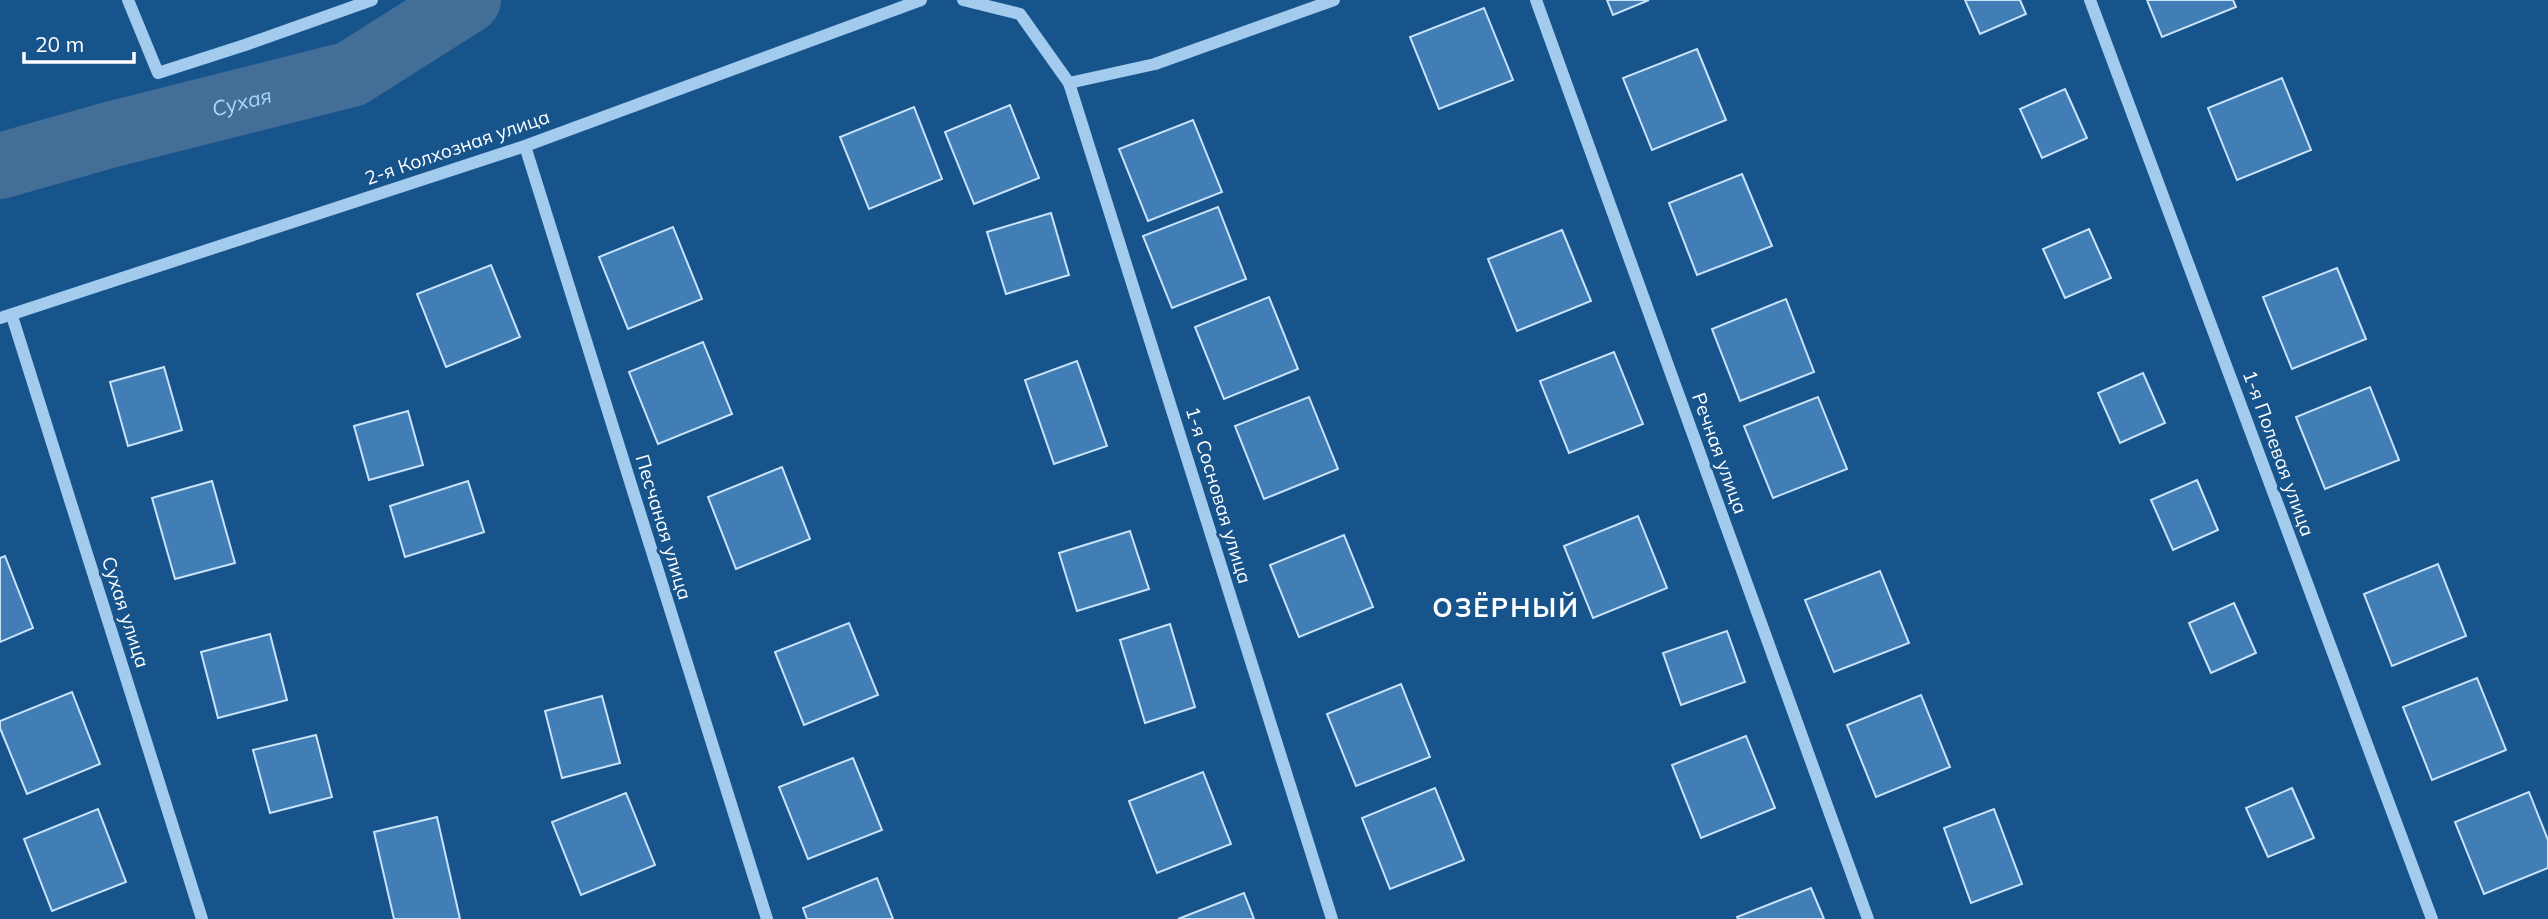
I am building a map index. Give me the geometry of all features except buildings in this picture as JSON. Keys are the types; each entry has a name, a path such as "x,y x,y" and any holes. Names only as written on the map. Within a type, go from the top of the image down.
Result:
{"street":[{"path":"128,0 158,73 372,0"},
{"name":"2-я Колхозная улица","path":"6,317 525,146 921,0"},
{"path":"964,0 1020,14 1069,83 1155,64 1334,0"},
{"name":"Речная улица","path":"1535,0 1868,919"},
{"name":"1-я Полевая улица","path":"2090,0 2432,919"},
{"name":"1-я Сосновая улица","path":"1069,83 1332,919"},
{"name":"Песчаная улица","path":"525,146 767,919"},
{"name":"Сухая улица","path":"6,317 202,919"}],"waterway":[{"name":"Сухая","path":"0,166 109,135 351,74 468,0"}],"district":[{"name":"ОЗЁРНЫЙ","path":"1506,607"}]}
